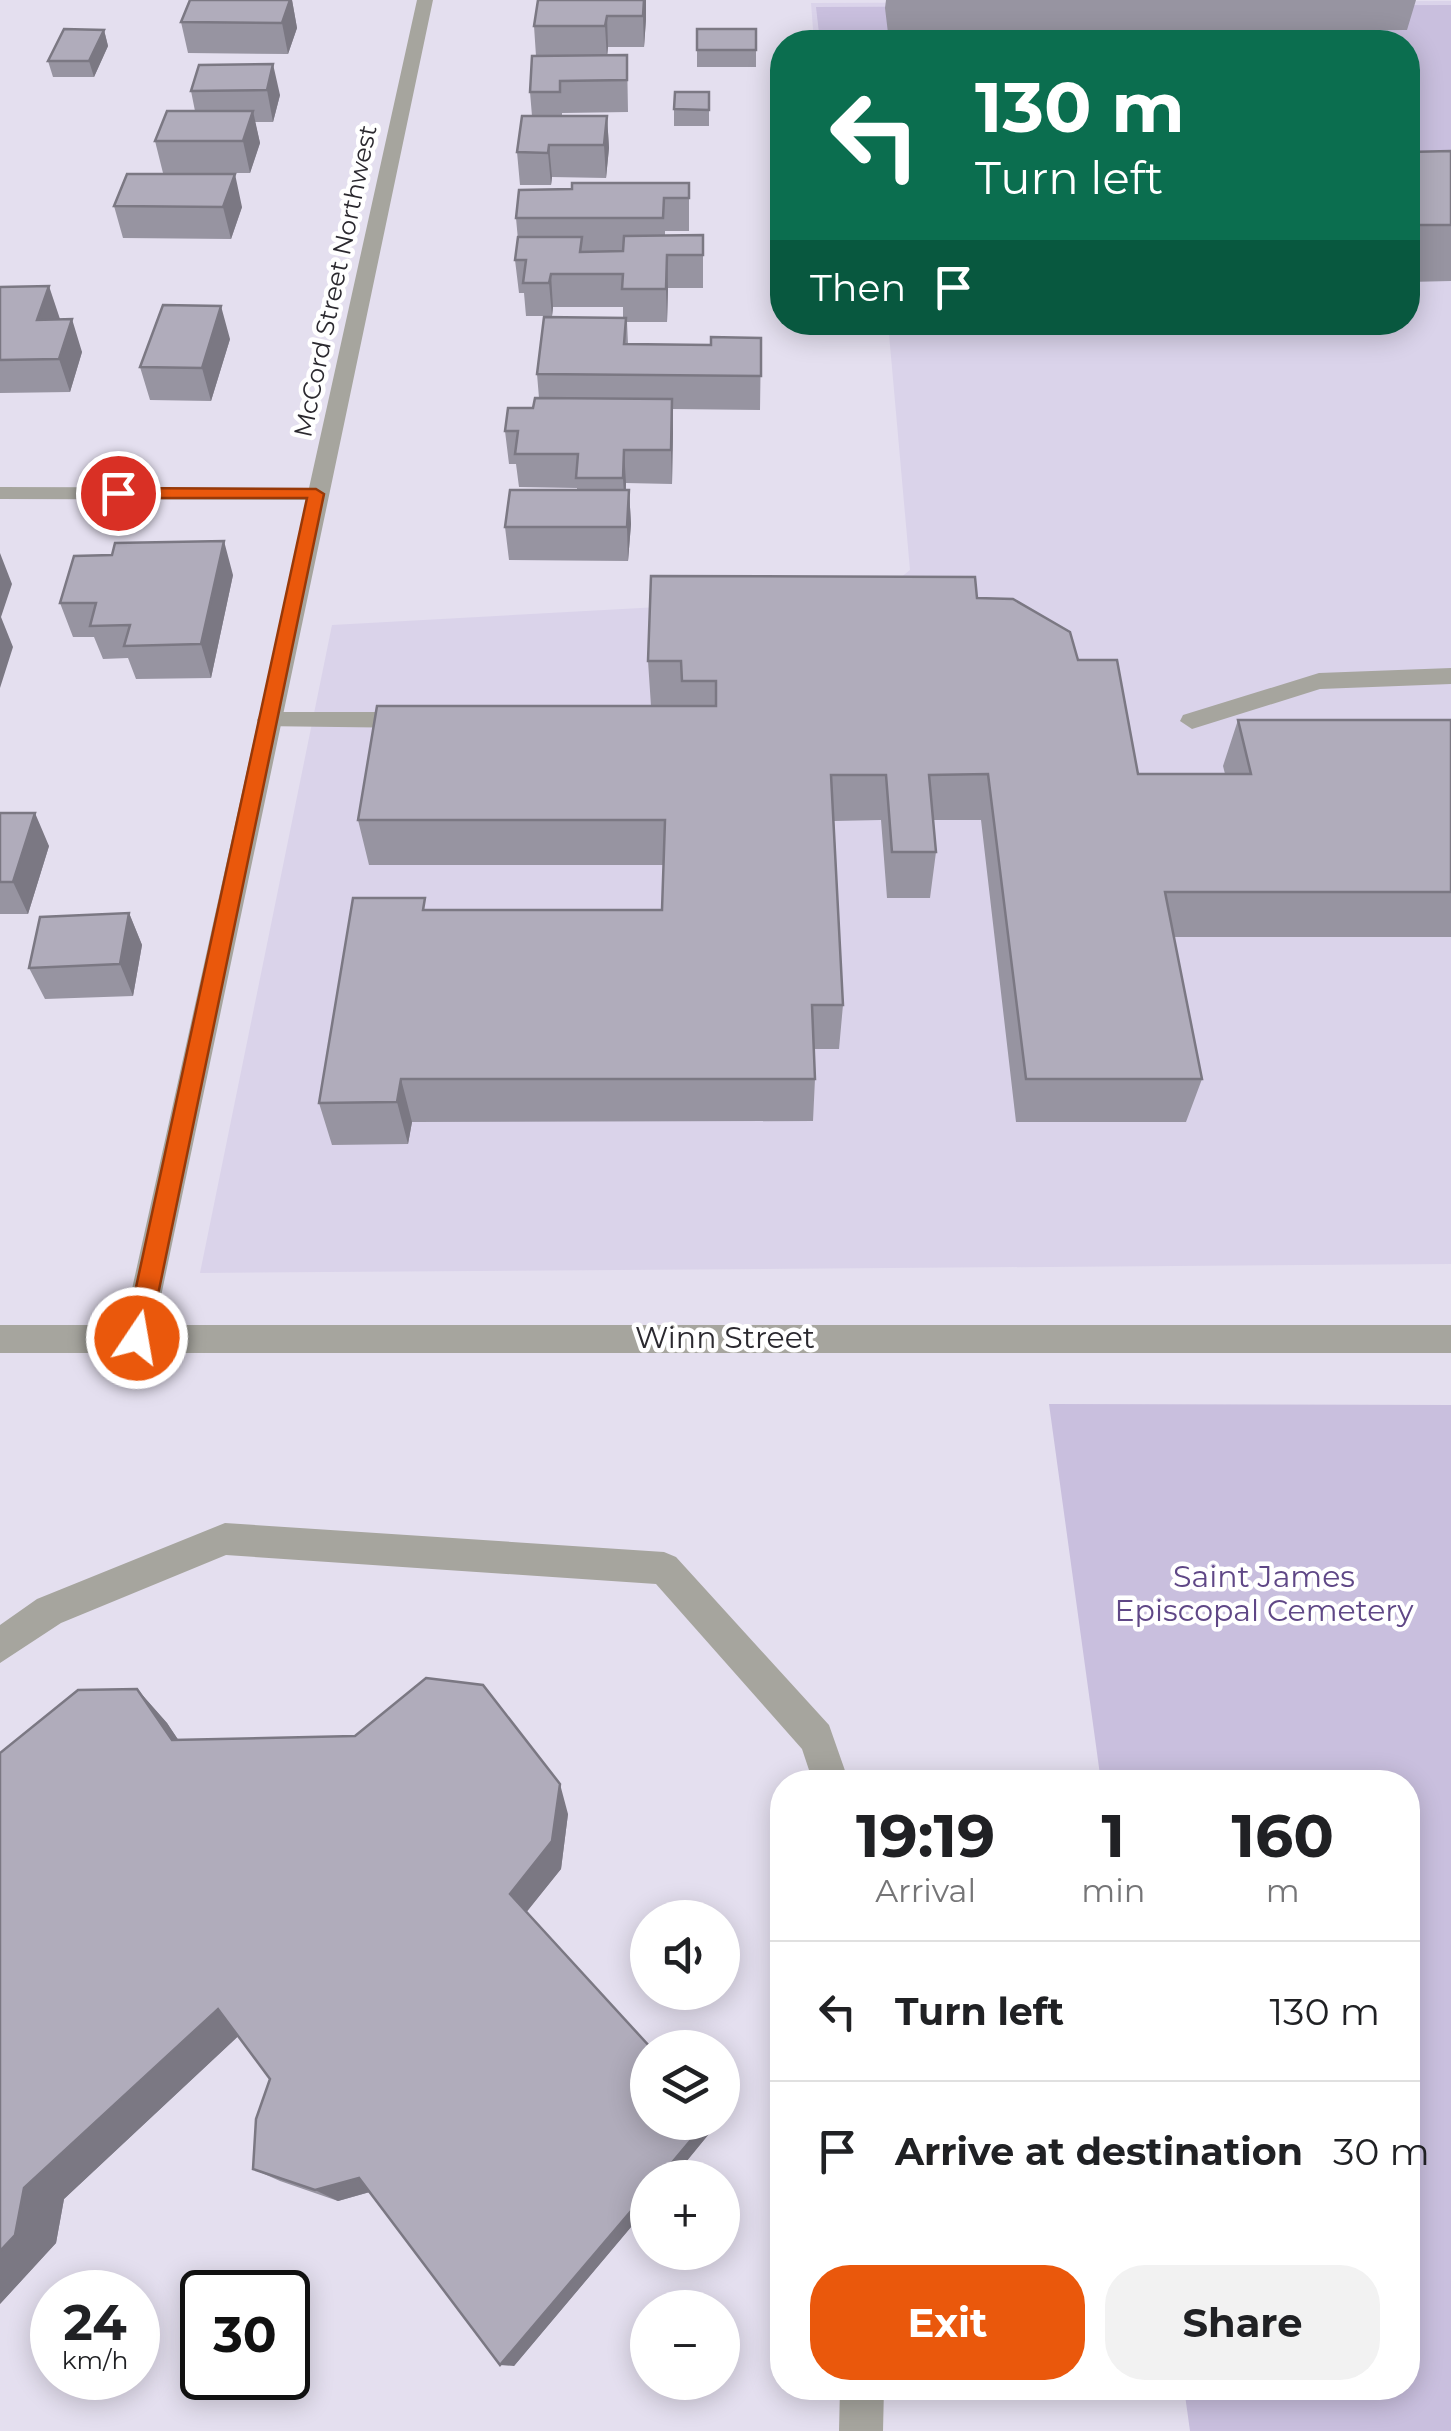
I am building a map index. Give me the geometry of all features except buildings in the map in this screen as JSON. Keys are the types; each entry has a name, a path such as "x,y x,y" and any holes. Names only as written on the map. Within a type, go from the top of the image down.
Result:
{"street":[{"name":"McCord Street Northwest","path":"137,1338 425,0"},
{"path":"0,493 316,494"},
{"path":"1192,722 1319,681 1451,676"},
{"path":"269,720 448,720"},
{"name":"Winn Street","path":"0,1338 1451,1339"},
{"path":"0,1646 49,1611 225,1540 664,1568 816,1738 826,1770"},
{"path":"860,2431 861,2400"}],"shaded area":[{"path":"1451,1 1451,1264 200,1273 332,625 879,595 910,570 889,335 1420,335 1420,30 813,30 811,3"}],"green space":[{"path":"1451,5 1451,250 1420,250 1420,30 819,30 816,7"},
{"name":"Saint James Episcopal Cemetery","path":"1049,1404 1451,1405 1451,2431 1190,2431 1186,2400 1420,2400 1420,1770 1099,1770"}],"route":[{"path":"118,493 316,494 137,1338"}]}
